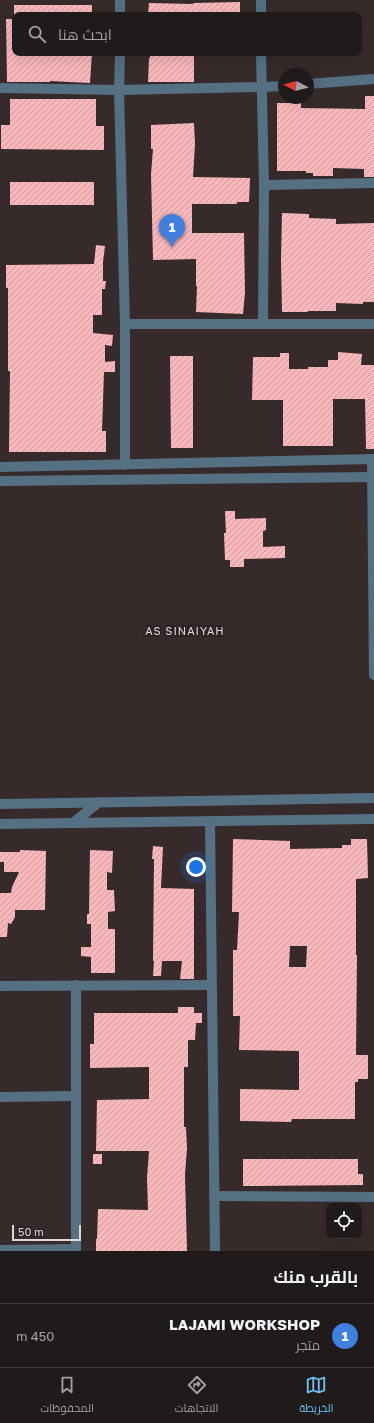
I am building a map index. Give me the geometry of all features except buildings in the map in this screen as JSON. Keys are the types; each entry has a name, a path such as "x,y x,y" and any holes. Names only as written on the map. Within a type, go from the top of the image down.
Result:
{"street":[{"path":"120,0 120,12"},
{"path":"261,0 261,12"},
{"path":"120,56 119,90 125,324 125,465"},
{"path":"261,56 264,185 263,324"},
{"path":"314,84 374,79"},
{"path":"0,88 119,90 278,86"},
{"path":"264,185 374,183"},
{"path":"125,324 374,324"},
{"path":"0,467 373,459 374,675"},
{"path":"0,481 373,477"},
{"path":"0,804 374,798"},
{"path":"73,823 99,802"},
{"path":"0,824 374,819"},
{"path":"210,821 215,1251"},
{"path":"0,1250 76,1250 76,985"},
{"path":"0,986 212,985"},
{"path":"0,1097 76,1096"},
{"path":"214,1196 374,1197"}],"shaded area":[{"path":"0,0 374,0 374,1251 0,1251"}],"place":[{"name":"LAJAMI WORKSHOP","path":"172,247"}],"district":[{"name":"AS SINAIYAH","path":"185,630"}]}
